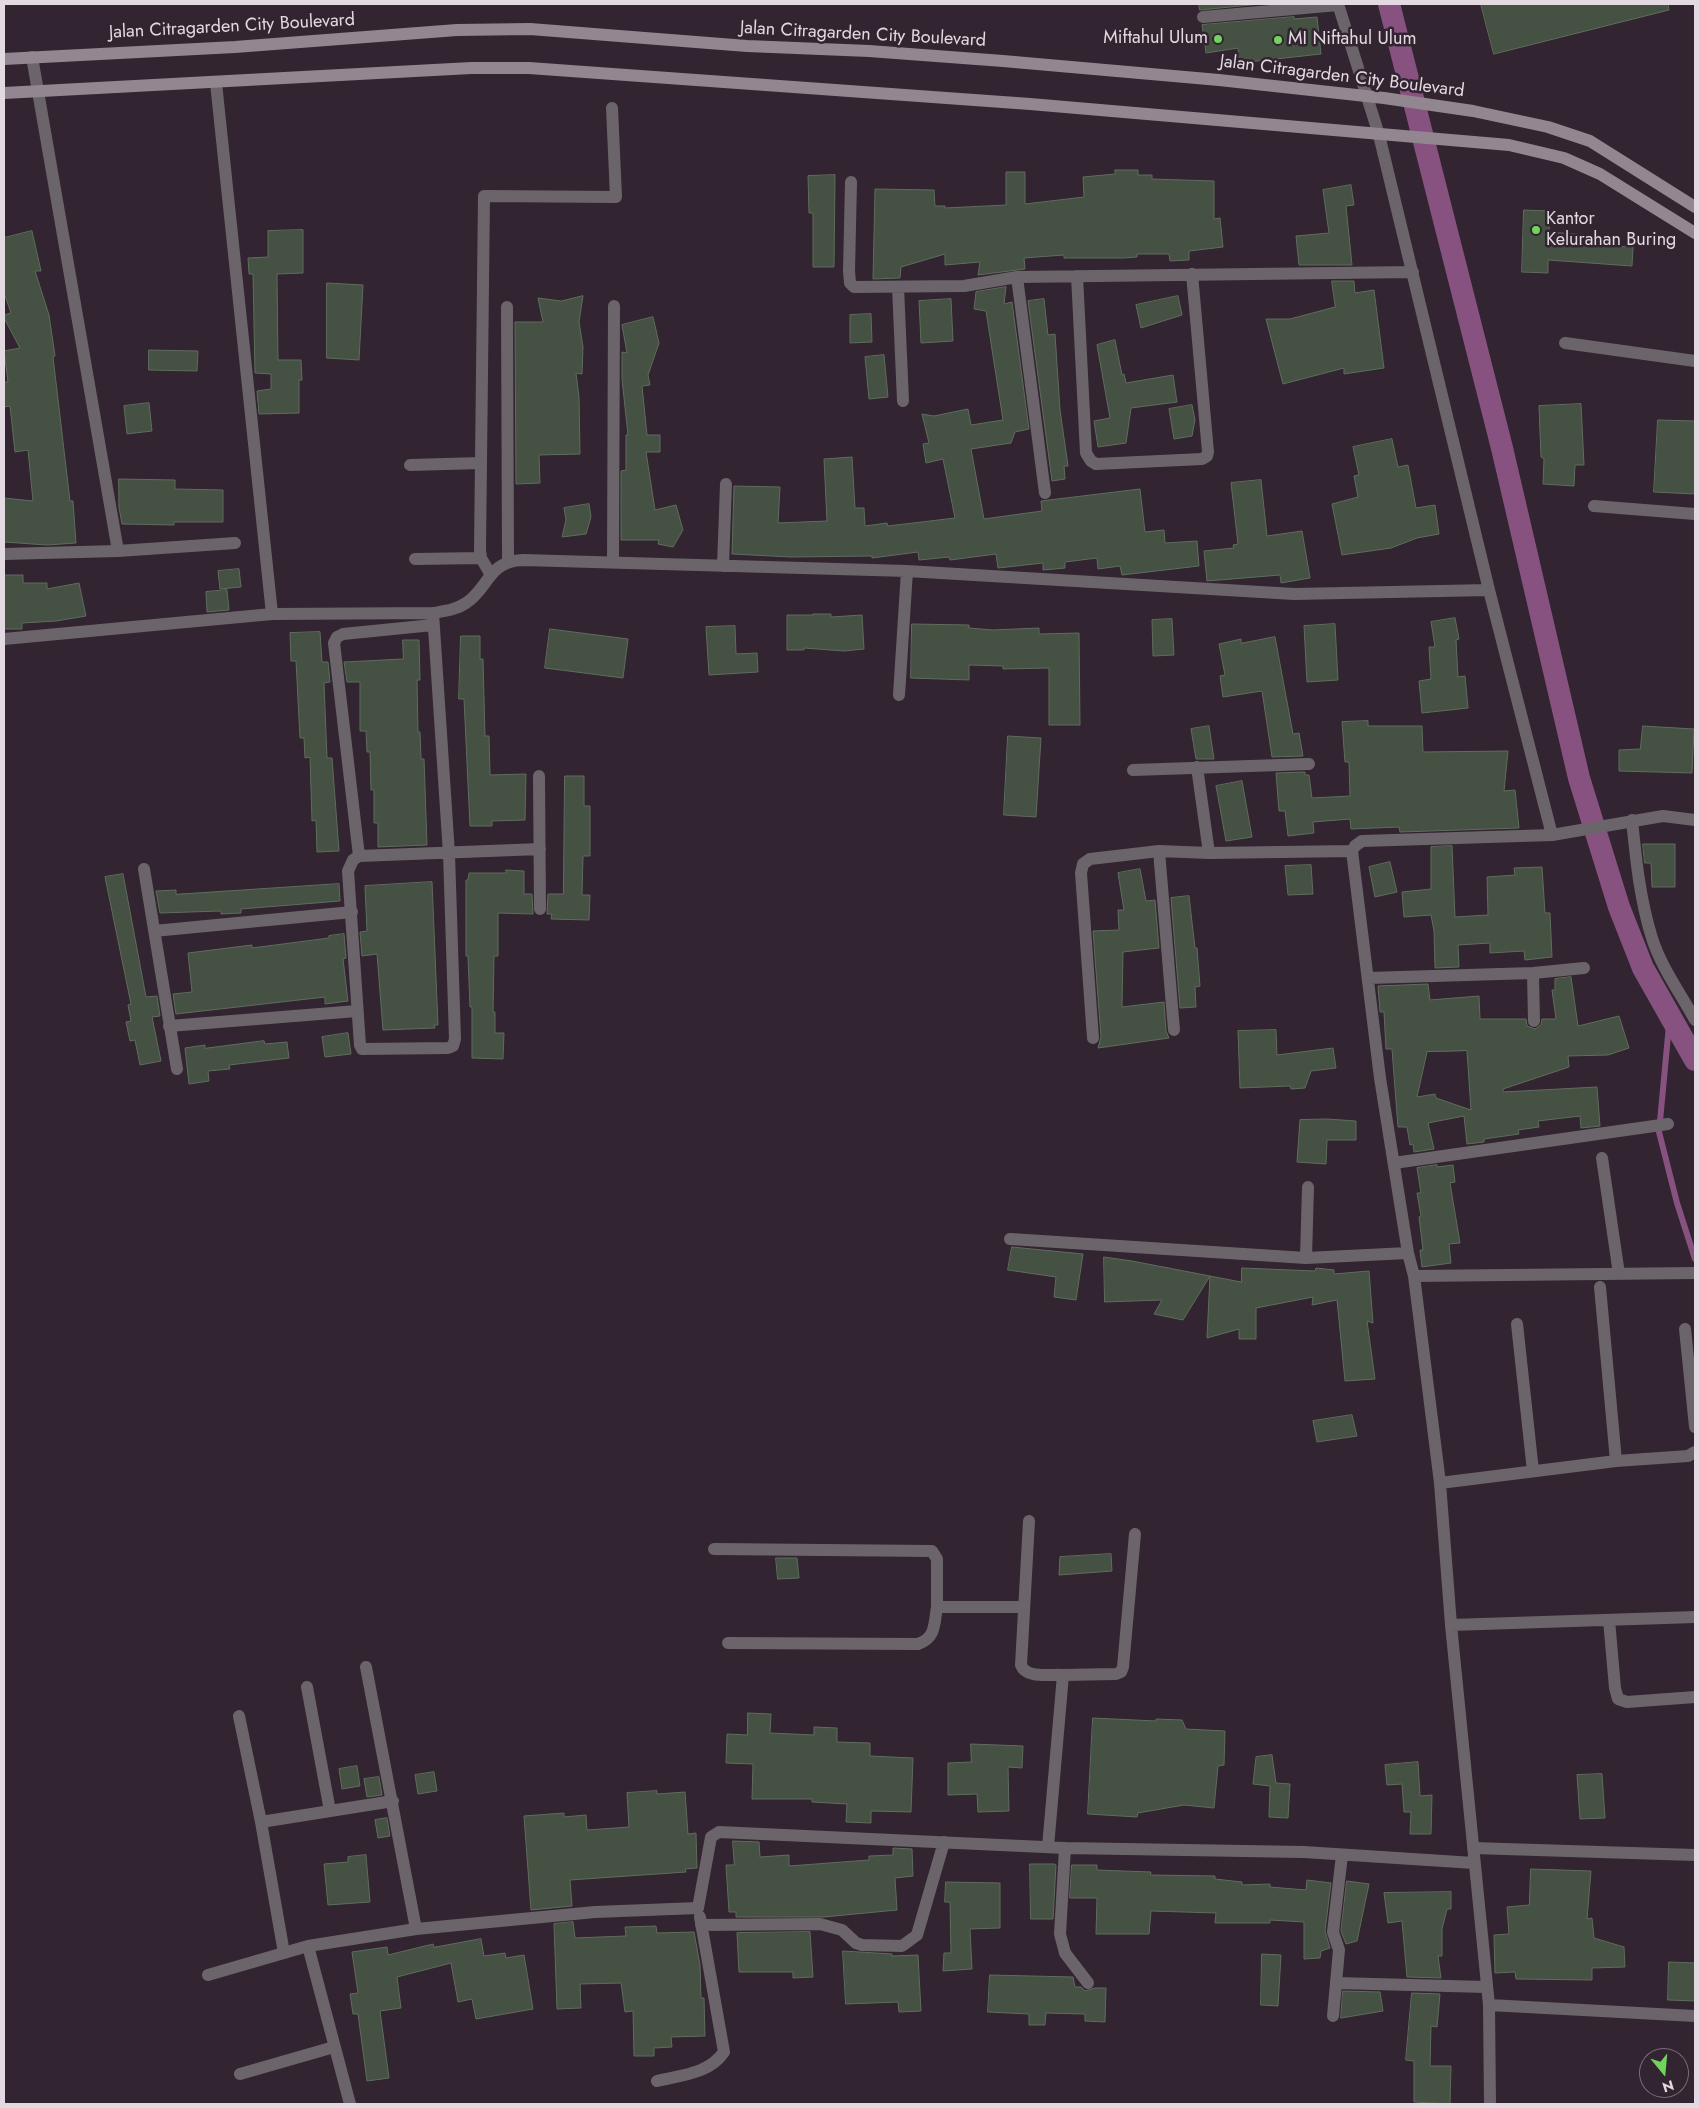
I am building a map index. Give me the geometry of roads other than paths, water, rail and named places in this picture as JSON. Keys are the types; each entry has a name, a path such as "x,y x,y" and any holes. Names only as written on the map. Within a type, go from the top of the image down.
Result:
{"main road":[{"name":"Jalan Citragarden City Boulevard","path":"4,59 235,47 457,30 530,29 737,46 869,51 1219,80 1446,106 1548,127 1590,141 1695,208"},
{"path":"4,93 470,68 529,68 1040,104 1509,145 1564,158 1600,174 1695,233"}],"street":[{"path":"1203,17 1338,4 1368,96 1385,134 1413,272 1489,590 1552,835"},
{"path":"32,57 40,92 118,551"},
{"path":"216,83 272,614"},
{"path":"491,575 481,558 484,196 616,197 612,108"},
{"path":"851,182 850,283 854,287 964,286 1017,277 1413,272"},
{"path":"1077,276 1086,454 1090,461 1096,464 1202,460 1207,456 1192,274"},
{"path":"1017,277 1045,494"},
{"path":"898,287 903,401"},
{"path":"613,562 614,306"},
{"path":"507,307 508,561"},
{"path":"1565,343 1695,361"},
{"path":"410,465 481,463"},
{"path":"723,566 726,484"},
{"path":"1594,506 1695,514"},
{"path":"4,554 118,551 235,543"},
{"path":"414,559 481,558"},
{"path":"359,856 334,643 337,637 343,634 433,619 468,602 491,575 508,561 613,562 907,571 1294,594 1489,590"},
{"path":"899,695 907,571"},
{"path":"4,638 272,614 433,619"},
{"path":"433,619 448,854 455,1039 453,1046 448,1048 362,1049 357,1011 348,871 353,860 359,856 448,854 540,848"},
{"path":"1133,770 1309,764"},
{"path":"1197,767 1209,853"},
{"path":"539,776 540,909"},
{"path":"1490,2104 1489,2005 1451,1625 1440,1482 1414,1276 1408,1253 1380,1078 1352,851 1362,841 1552,835 1663,816 1695,820"},
{"path":"1630,821 1637,872 1652,939 1669,975 1695,1020"},
{"path":"1093,1038 1081,873 1082,864 1090,859 1159,851 1209,853 1352,851"},
{"path":"1159,851 1174,1030"},
{"path":"144,869 177,1069"},
{"path":"154,931 352,912"},
{"path":"1368,978 1533,973 1584,968"},
{"path":"1533,973 1534,1021"},
{"path":"169,1026 357,1011"},
{"path":"1394,1163 1668,1124"},
{"path":"1602,1158 1619,1274"},
{"path":"1306,1258 1308,1187"},
{"path":"1010,1238 1306,1258 1408,1253"},
{"path":"1414,1276 1690,1273"},
{"path":"1600,1287 1616,1461"},
{"path":"1517,1324 1533,1471"},
{"path":"1685,1329 1695,1427"},
{"path":"1440,1482 1616,1461 1688,1456 1695,1452"},
{"path":"1029,1520 1021,1665 1028,1674 1116,1674 1124,1667 1134,1534"},
{"path":"714,1549 932,1551 937,1559 937,1607 933,1635 928,1641 918,1644 728,1643"},
{"path":"937,1607 1024,1607"},
{"path":"1451,1625 1695,1617"},
{"path":"1609,1620 1615,1688 1618,1699 1627,1702 1695,1697"},
{"path":"366,1667 416,1929"},
{"path":"1048,1847 1063,1675"},
{"path":"307,1687 330,1812"},
{"path":"239,1716 261,1822 284,1953"},
{"path":"261,1822 393,1801"},
{"path":"657,2081 703,2070 716,2063 724,2052 698,1908 711,1837 719,1832 1065,1848 1304,1852 1474,1863"},
{"path":"701,1925 820,1924 842,1930 856,1943 862,1945 902,1946 916,1935 919,1929 944,1842"},
{"path":"1065,1848 1060,1934 1066,1953 1088,1983"},
{"path":"1473,1848 1695,1855"},
{"path":"1333,2016 1339,1950 1333,1932 1342,1855"},
{"path":"208,1975 308,1946 416,1929 595,1912 698,1908"},
{"path":"308,1946 350,2104"},
{"path":"1336,1983 1486,1986"},
{"path":"1489,2005 1695,2016"},
{"path":"240,2074 334,2047"}],"waterway":[{"path":"1389,4 1502,448 1579,778 1619,907 1643,968 1695,1060"},
{"path":"1670,1014 1659,1132 1677,1203 1695,1259"}],"place":[{"name":"Miftahul Ulum","path":"1218,39"},
{"name":"MI Niftahul Ulum","path":"1278,40"},
{"name":"Kantor Kelurahan Buring","path":"1536,230"}]}
